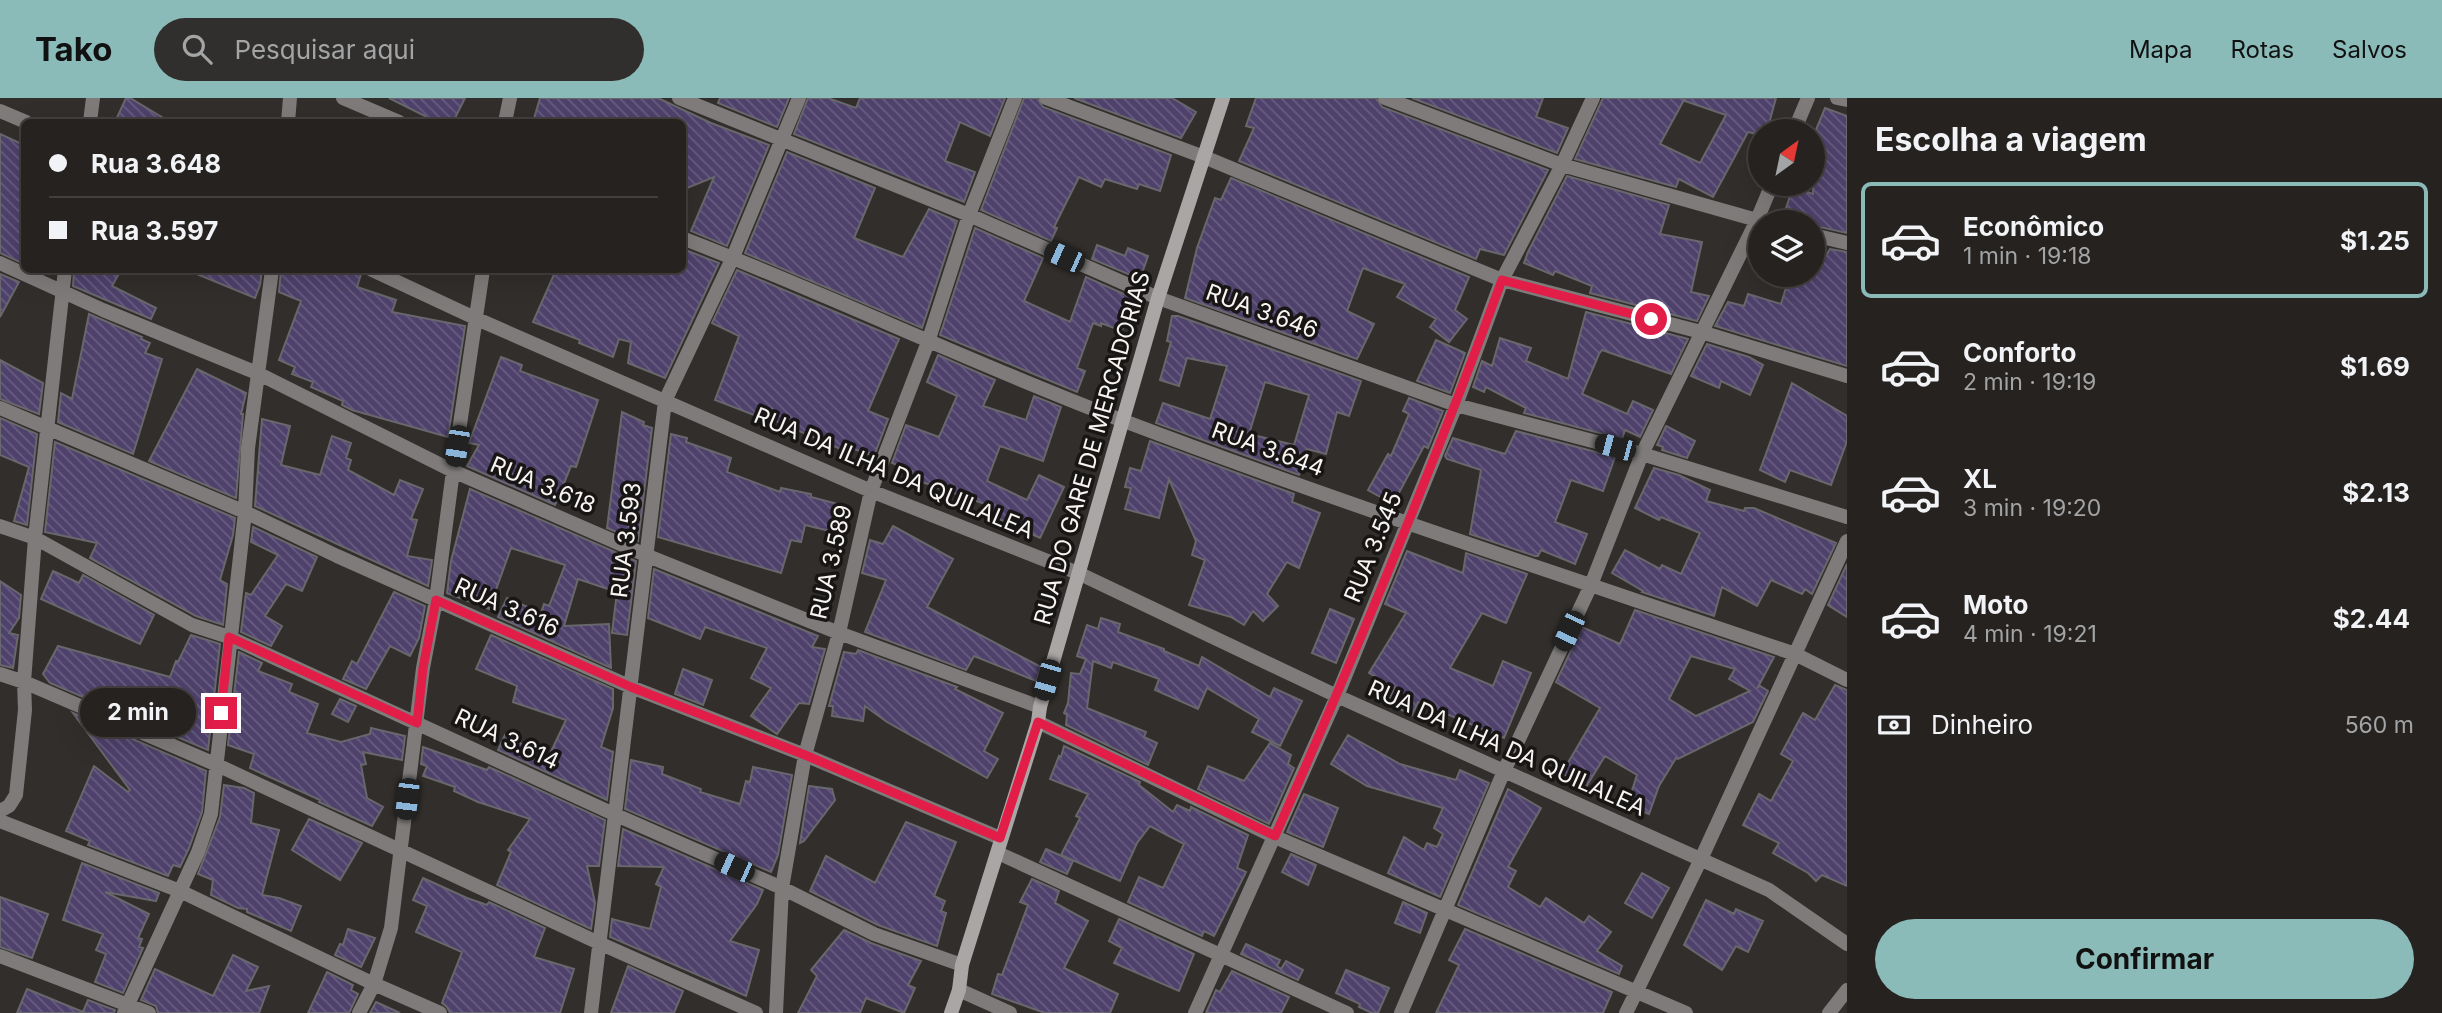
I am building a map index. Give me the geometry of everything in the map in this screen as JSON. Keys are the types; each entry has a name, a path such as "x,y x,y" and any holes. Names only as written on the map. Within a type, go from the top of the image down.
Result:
{"street":[{"path":"90,119 93,98"},
{"path":"288,119 290,98"},
{"path":"343,98 392,119"},
{"path":"506,119 510,98"},
{"name":"RUA 3.646","path":"679,98 970,215 1158,298 1455,405 1642,454 1847,517"},
{"name":"RUA 3.593","path":"591,1013 666,401 733,257 799,98"},
{"name":"RUA 3.589","path":"776,1013 782,888 805,755 838,633 870,491 928,342 970,215 1015,98"},
{"path":"1046,98 1204,157 1502,280 1701,332 1847,376"},
{"name":"RUA DO GARE DE MERCADORIAS","path":"951,1013 959,990 962,965 1039,714 1158,298 1223,98"},
{"path":"1385,98 1562,165 1748,218"},
{"name":"RUA 3.545","path":"1195,1013 1337,696 1408,524 1502,280 1562,165 1593,98"},
{"path":"1799,119 1808,98"},
{"path":"1837,98 1847,100"},
{"path":"0,111 21,120"},
{"path":"1825,237 1847,243"},
{"name":"RUA 3.644","path":"686,239 1122,421 1408,524 1796,654 1847,680"},
{"path":"1401,1013 1504,771 1591,585 1642,454 1701,332 1748,244"},
{"name":"RUA 3.618","path":"0,263 21,272"},
{"name":"RUA 3.618","path":"23,273 103,310 257,373 453,471 648,556 1039,714 1275,836 1686,1013"},
{"path":"0,811 9,806 16,795 25,710 24,682 35,538 64,273"},
{"path":"126,1008 198,852 211,814 245,512 248,448 272,273"},
{"name":"RUA DA ILHA DA QUILALEA","path":"378,273 870,491 1078,573 1337,696 1769,890 1847,944"},
{"path":"359,1013 374,984 391,928 423,668 436,600 483,273"},
{"name":"RUA 3.616","path":"0,408 245,512 631,687 805,755 1000,838"},
{"name":"RUA 3.614","path":"0,526 35,538 192,625 229,637 782,888 874,934 962,965"},
{"path":"1626,1013 1701,859 1847,541"},
{"path":"0,674 215,764 598,943 756,1013"},
{"path":"0,821 180,891 440,1013"},
{"path":"998,853 1347,1013"},
{"path":"0,956 126,1008 149,1013"},
{"path":"959,990 1010,1013"},
{"path":"1829,1013 1847,990"}],"building":[{"path":"126,98 130,98 165,119 116,119"},
{"path":"389,98 465,98 454,119 424,119 425,116"},
{"path":"540,98 658,98 711,123 769,145 727,246 691,231 714,177 686,188 686,119 534,119"},
{"path":"720,98 789,98 777,127 718,103"},
{"path":"808,98 828,98 856,108 860,98 1005,98 990,136 960,122 945,161 975,172 964,202 794,134"},
{"path":"1024,98 1037,98 1043,107 1171,155 1160,191 1139,184 1137,189 1105,179 1101,187 1079,177 1054,227 1057,228 1051,241 981,210"},
{"path":"1074,98 1172,98 1196,112 1181,138"},
{"path":"1256,98 1376,98 1382,107 1548,170 1504,255 1480,249 1476,259 1239,161 1254,128 1246,126"},
{"path":"1412,98 1543,98 1536,117 1568,128 1557,153"},
{"path":"1603,98 1685,98 1776,98 1770,119 1748,119 1748,132 1713,197 1679,179 1676,187 1575,159","holes":["1685,98 1685,101 1726,115 1700,163 1660,144"]},
{"path":"1825,108 1847,116 1847,233 1825,228 1825,210 1785,210 1790,196 1825,196 1825,119 1820,119"},
{"path":"0,134 21,144 21,263 0,253"},
{"path":"787,152 875,188 854,238 903,257 929,209 957,221 922,328 745,253"},
{"path":"1567,176 1669,205 1660,234 1702,242 1691,292 1709,296 1697,321 1590,293 1592,286 1555,271 1553,275 1524,263"},
{"path":"1231,178 1469,277 1455,310 1467,319 1449,342 1430,327 1436,319 1397,297 1405,284 1363,268 1347,311 1374,324 1357,359 1185,298 1197,248 1215,198 1221,200"},
{"path":"975,228 1043,258 1024,301 1070,322 1086,277 1133,298 1122,331 1101,323 1101,326 1093,323 1077,368 1085,371 1077,392 940,335"},
{"path":"1097,245 1125,256 1128,248 1148,256 1140,279 1092,259"},
{"path":"1830,249 1847,252 1847,366 1715,326 1728,302 1744,306 1748,294 1781,304 1786,287 1825,287 1825,257"},
{"path":"686,250 719,263 665,378 628,363 631,342 619,339 613,357 579,343 580,340 533,322 555,273 686,273"},
{"path":"737,270 899,339 868,411 888,419 874,456 854,449 852,454 755,412 754,415 715,400 739,336 712,323"},
{"path":"74,273 119,273 112,286 156,308 151,319 73,286"},
{"path":"194,273 262,273 255,298"},
{"path":"281,273 357,273 361,274 357,287 396,300 392,312 465,326 448,437 352,410 342,405 343,401 311,387 313,382 292,374 295,367 279,360 301,301 279,292"},
{"path":"0,274 19,282 0,317"},
{"path":"1586,312 1688,339 1671,374 1602,350 1599,354 1582,394 1627,414 1633,401 1653,410 1640,437 1625,430 1622,439 1524,413 1526,408 1486,387 1484,392 1473,387 1482,361 1492,366 1500,338 1531,348 1526,361 1568,379"},
{"path":"89,314 142,337 141,339 150,343 145,353 162,359 133,454 58,422 61,393 72,399"},
{"path":"1172,316 1178,316 1361,381 1349,416 1337,412 1326,454 1307,449 1299,475 1156,423 1163,403 1210,419 1227,366 1187,358 1179,386 1160,380 1171,342 1167,341","holes":["1265,382 1309,395 1294,445 1249,434"]},
{"path":"1436,340 1465,353 1450,393 1417,381"},
{"path":"1707,344 1749,357 1763,365 1750,395 1721,381 1719,388 1691,376"},
{"path":"938,355 995,380 983,406 1026,420 1034,396 1061,407 1043,461 1000,446 987,481 1027,500 1039,475 1064,487 1040,538 982,511 985,504 911,478 913,471 892,463 906,425 939,437 957,396 927,382"},
{"path":"501,357 522,365 520,371 598,400 576,467 571,466 555,505 467,466 479,445 469,443"},
{"path":"0,360 43,383 39,414 0,399"},
{"path":"197,369 246,393 241,414 236,498 149,461"},
{"path":"1792,383 1847,416 1847,441 1831,485 1790,470 1785,482 1760,470"},
{"path":"1409,398 1443,411 1428,448 1424,446 1393,504 1368,490 1388,454 1391,456 1409,414 1403,411"},
{"path":"622,412 652,428 638,541 607,528"},
{"path":"0,418 37,434 27,525 14,521 29,467 0,455"},
{"path":"262,419 290,426 281,465 320,475 332,436 351,443 346,458 351,460 348,470 394,495 400,480 423,489 411,519 417,520 407,556 432,560 428,586 255,506"},
{"path":"1666,426 1695,441 1687,458 1662,450 1663,447 1657,445"},
{"path":"1516,431 1615,457 1603,491 1571,480 1555,522 1587,534 1575,564 1541,550 1538,556 1535,556 1470,534 1481,470 1447,459 1445,456 1453,438 1505,454"},
{"path":"671,434 687,438 686,442 731,458 727,472 780,492 781,488 811,494 811,497 849,507 842,534 805,525 801,542 791,540 781,573 658,537"},
{"path":"1150,441 1294,494 1292,502 1320,513 1299,568 1287,562 1267,594 1278,606 1263,621 1253,611 1244,625 1231,617 1189,605 1205,560 1192,555 1196,541 1169,479 1159,518 1125,509 1131,488 1125,487 1130,468 1141,471"},
{"path":"55,442 235,518 220,580 227,584 223,625 196,616 90,558 97,543 45,532"},
{"path":"1654,468 1679,475 1710,490 1706,501 1744,511 1745,508 1754,508 1836,543 1812,594 1805,589 1802,594 1771,580 1757,606 1722,587 1714,616 1642,592 1612,573 1625,550 1660,569 1662,565 1681,574 1700,533 1661,517 1659,520 1635,508"},
{"path":"470,489 636,561 627,635 612,633 617,592 578,579 564,626 609,624 611,668 498,617 507,598 541,613 544,604 549,606 565,565 511,548 489,609 447,593 451,561"},
{"path":"893,526 953,559 927,607 1041,667 1036,681 974,656 966,670 865,632 886,580 862,573 870,540 883,544"},
{"path":"253,527 317,557 302,591 286,584 265,616 282,626 271,646 241,632 246,593 251,595 278,555 251,542"},
{"path":"1407,551 1463,573 1466,553 1527,574 1506,623 1482,613 1450,668 1493,686 1503,661 1531,673 1504,738 1418,702 1412,715 1387,703 1395,688 1369,673 1406,613 1385,604"},
{"path":"1847,564 1847,617 1828,605"},
{"path":"654,569 818,636 812,647 825,649 809,704 799,703 777,734 751,716 771,688 751,678 767,648 705,627 700,639 648,618"},
{"path":"53,571 79,583 83,575 154,615 140,644 41,599"},
{"path":"0,581 21,595 19,618 9,633 18,635 13,668 0,665"},
{"path":"394,592 425,606 419,638 410,656 390,646 366,689 343,679 352,661 357,664"},
{"path":"1330,609 1354,619 1336,663 1312,653"},
{"path":"1635,610 1774,657 1758,687 1768,691 1753,722 1676,758 1659,786 1649,814 1627,806 1637,775 1605,756 1586,787 1562,773 1600,708 1556,682 1582,627 1620,644","holes":["1691,656 1735,669 1729,679 1750,691 1696,716 1669,699"]},
{"path":"1101,618 1120,624 1118,632 1164,649 1199,666 1202,657 1270,697 1274,688 1302,701 1280,746 1252,732 1259,719 1207,688 1198,709 1155,690 1159,679 1113,662 1111,668 1093,661 1087,708 1146,732 1144,737 1157,743 1148,765 1066,725 1067,715 1064,713 1068,703 1071,673 1080,674 1086,659 1077,656 1087,625 1098,629"},
{"path":"191,635 220,644 208,750 50,683 43,674 58,646 170,677"},
{"path":"491,635 613,689 613,708 601,747 613,752 607,800 498,750 505,735 548,758 566,720 513,702 517,686 476,669"},
{"path":"858,650 957,687 955,689 1003,713 984,751 998,759 987,778 887,722 865,706 863,721 832,716 833,706 829,706 844,652 856,654"},
{"path":"239,652 262,663 258,671 292,684 289,692 318,704 307,733 341,742 370,734 371,728 405,736 402,760 363,752 366,764 361,765 367,798 383,807 372,826 250,768 254,754 228,745"},
{"path":"683,669 712,680 703,705 675,694"},
{"path":"1835,685 1847,690 1847,886 1822,875 1816,881 1808,873 1773,853 1779,843 1743,825 1759,794 1771,801 1793,761 1781,754 1803,713 1815,720"},
{"path":"340,699 356,706 348,722 332,714"},
{"path":"73,713 206,771 202,812 189,848 180,867 173,865 168,876 88,845 90,841 66,831 94,766 128,792 130,790"},
{"path":"1348,735 1400,764 1456,780 1460,770 1489,783 1440,897 1388,873 1404,837 1424,850 1427,843 1437,847 1443,834 1434,828 1443,808 1367,786 1331,764"},
{"path":"1270,743 1291,755 1288,764 1294,768 1269,824 1198,789 1208,766 1244,781"},
{"path":"1064,746 1140,782 1139,785 1173,812 1177,805 1190,811 1191,807 1248,835 1237,868 1246,872 1214,936 1204,931 1202,936 1128,902 1139,877 1163,888 1184,844 1150,826 1137,843 1120,881 1061,855 1080,818 1076,816 1088,794 1050,779"},
{"path":"423,747 487,770 489,767 605,820 599,866 587,866 595,903 591,929 497,885 511,852 508,850 530,819 478,802 454,791 455,787 423,776 427,766 421,764"},
{"path":"631,760 663,767 662,774 701,789 700,792 740,804 746,781 750,782 753,767 792,775 778,855 771,872 625,809"},
{"path":"224,785 244,788 254,793 251,823 279,830 262,895 301,906 291,931 211,895 213,880 198,874 220,817"},
{"path":"809,786 832,789 835,800 800,843"},
{"path":"1508,789 1541,808 1508,867 1516,871 1508,887 1540,907 1546,898 1584,923 1589,916 1611,932 1597,951 1622,966 1619,974 1458,905"},
{"path":"1304,794 1338,808 1323,847 1287,832"},
{"path":"309,819 362,843 340,880 292,850"},
{"path":"906,822 956,842 934,896 945,901 941,911 946,913 937,946 878,925 810,891 826,856 875,883"},
{"path":"623,829 763,890 757,904 730,941 759,950 746,996 610,937 612,919 650,929 661,887 656,884 664,867 618,866"},
{"path":"1046,849 1073,861 1067,874 1040,862"},
{"path":"1291,854 1316,865 1308,885 1282,872"},
{"path":"82,863 159,893 156,901 105,892 149,914 138,938 142,939 139,947 143,948 123,993 95,982 106,954 96,950 103,934 63,920"},
{"path":"1642,873 1669,888 1652,918 1625,903"},
{"path":"423,878 467,898 487,905 489,902 545,928 534,957 574,969 560,1013 450,1013 442,1003 462,952 416,932 427,906 413,900"},
{"path":"1032,879 1059,891 1055,903 1088,921 1064,968 1118,994 1110,1013 1045,1013 992,994 998,974 1002,975 1028,905 1020,902"},
{"path":"0,897 48,914 32,958 0,947"},
{"path":"1706,900 1734,914 1736,909 1763,921 1748,952 1736,946 1722,970 1684,945"},
{"path":"1403,902 1427,913 1420,933 1395,923"},
{"path":"1119,919 1194,954 1179,991 1114,963 1122,948 1109,941"},
{"path":"348,929 375,938 361,967 335,955 340,944 343,945"},
{"path":"1465,929 1612,992 1603,1013 1436,1013 1459,965 1449,960"},
{"path":"844,930 921,961 908,985 915,988 904,1013 866,998 860,1013 798,1013 817,976 811,970"},
{"path":"1246,944 1280,960 1277,966 1281,969 1286,961 1303,970 1298,980 1241,954"},
{"path":"233,955 258,967 246,991 269,986 259,1013 158,1013 156,1006 141,1000 155,969 213,996"},
{"path":"628,966 683,991 674,1013 611,1013"},
{"path":"1346,970 1389,988 1378,1013 1359,1007 1360,1004 1336,993"},
{"path":"1232,971 1289,997 1281,1013 1206,1013 1216,990 1220,992"},
{"path":"327,972 353,985 351,990 358,994 349,1013 308,1013"},
{"path":"27,989 83,1012 88,1000 115,1010 114,1013 17,1013"},
{"path":"376,1002 400,1013 370,1013"}],"route":[{"path":"221,713 229,637 417,723 423,668 436,600 631,687 805,755 1000,838 1038,722 1275,836 1337,696 1408,524 1502,280 1651,319"}]}
